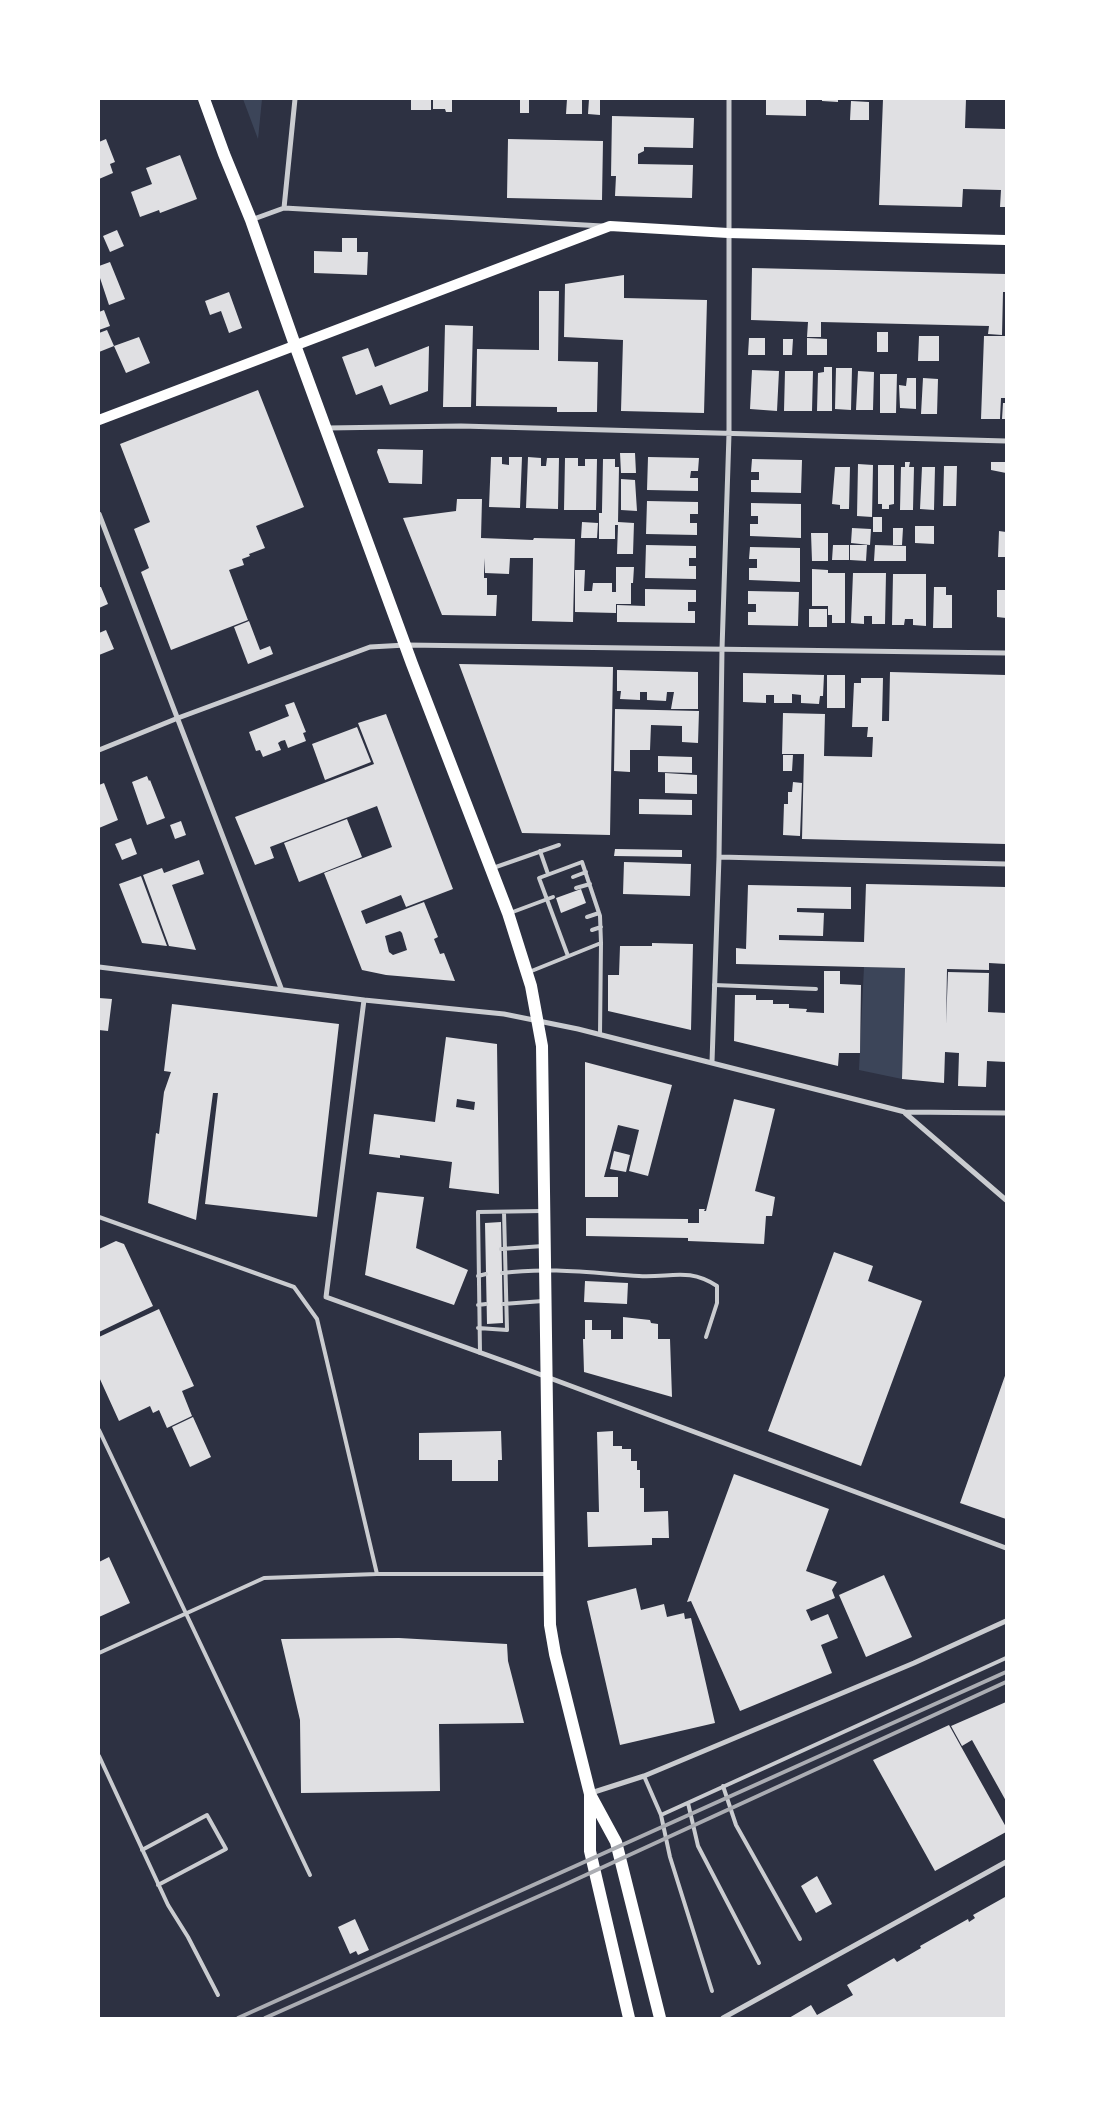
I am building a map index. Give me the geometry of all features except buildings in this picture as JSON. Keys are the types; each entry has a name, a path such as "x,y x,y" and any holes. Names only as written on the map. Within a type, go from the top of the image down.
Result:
{"main road":[{"path":"204,99 251,220 325,428 508,914 535,1002 542,1046 549,1574 552,1639 590,1794 590,1851 629,2018"},
{"path":"99,420 610,226 728,233 1006,240"},
{"path":"590,1794 616,1842 660,2018"}],"street":[{"path":"284,208 295,99"},
{"path":"712,1062 729,434 729,99"},
{"path":"251,220 284,208 610,226"},
{"path":"325,428 461,426 1006,441"},
{"path":"99,514 281,988"},
{"path":"99,750 178,718 370,647 406,645 1006,653"},
{"path":"719,857 1006,864"},
{"path":"99,966 364,1000 504,1014 600,1034 905,1112 1006,1113"},
{"path":"364,1000 326,1297 1006,1548"},
{"path":"905,1112 1006,1200"},
{"path":"590,1794 644,1776 914,1663 1006,1621"},
{"path":"723,2018 1006,1862"}],"lane":[{"path":"491,868 559,845"},
{"path":"540,851 548,874"},
{"path":"568,956 539,878 582,862 600,913 602,943 600,1034"},
{"path":"573,877 586,872"},
{"path":"576,888 590,884"},
{"path":"543,888 549,885"},
{"path":"508,914 553,897"},
{"path":"587,918 600,913"},
{"path":"558,928 564,926"},
{"path":"592,930 601,928"},
{"path":"563,941 569,939"},
{"path":"527,973 602,943"},
{"path":"714,985 816,989"},
{"path":"480,1353 478,1328 478,1212 545,1211"},
{"path":"478,1328 507,1330 504,1303 504,1212"},
{"path":"99,1217 294,1287 317,1319 377,1574"},
{"path":"503,1249 545,1246"},
{"path":"478,1252 485,1251"},
{"path":"504,1273 545,1270 590,1271 641,1276 674,1274 703,1277 717,1286 717,1303 706,1337"},
{"path":"478,1276 486,1274"},
{"path":"504,1303 546,1301"},
{"path":"478,1305 486,1304"},
{"path":"99,1430 310,1874"},
{"path":"99,1653 264,1578 377,1574 549,1574"},
{"path":"661,1814 1006,1658"},
{"path":"99,1756 158,1885 218,1995"},
{"path":"644,1776 661,1814 670,1857 712,1991"},
{"path":"723,1786 736,1825 800,1939"},
{"path":"688,1802 698,1846 759,1963"},
{"path":"142,1850 207,1816 226,1849 158,1885"}],"shaded area":[{"path":"243,99 262,99 258,139"},
{"path":"864,967 905,968 902,1079 859,1070"}],"railway":[{"path":"238,2018 1006,1672"},
{"path":"265,2018 564,1885 1006,1682"}]}
